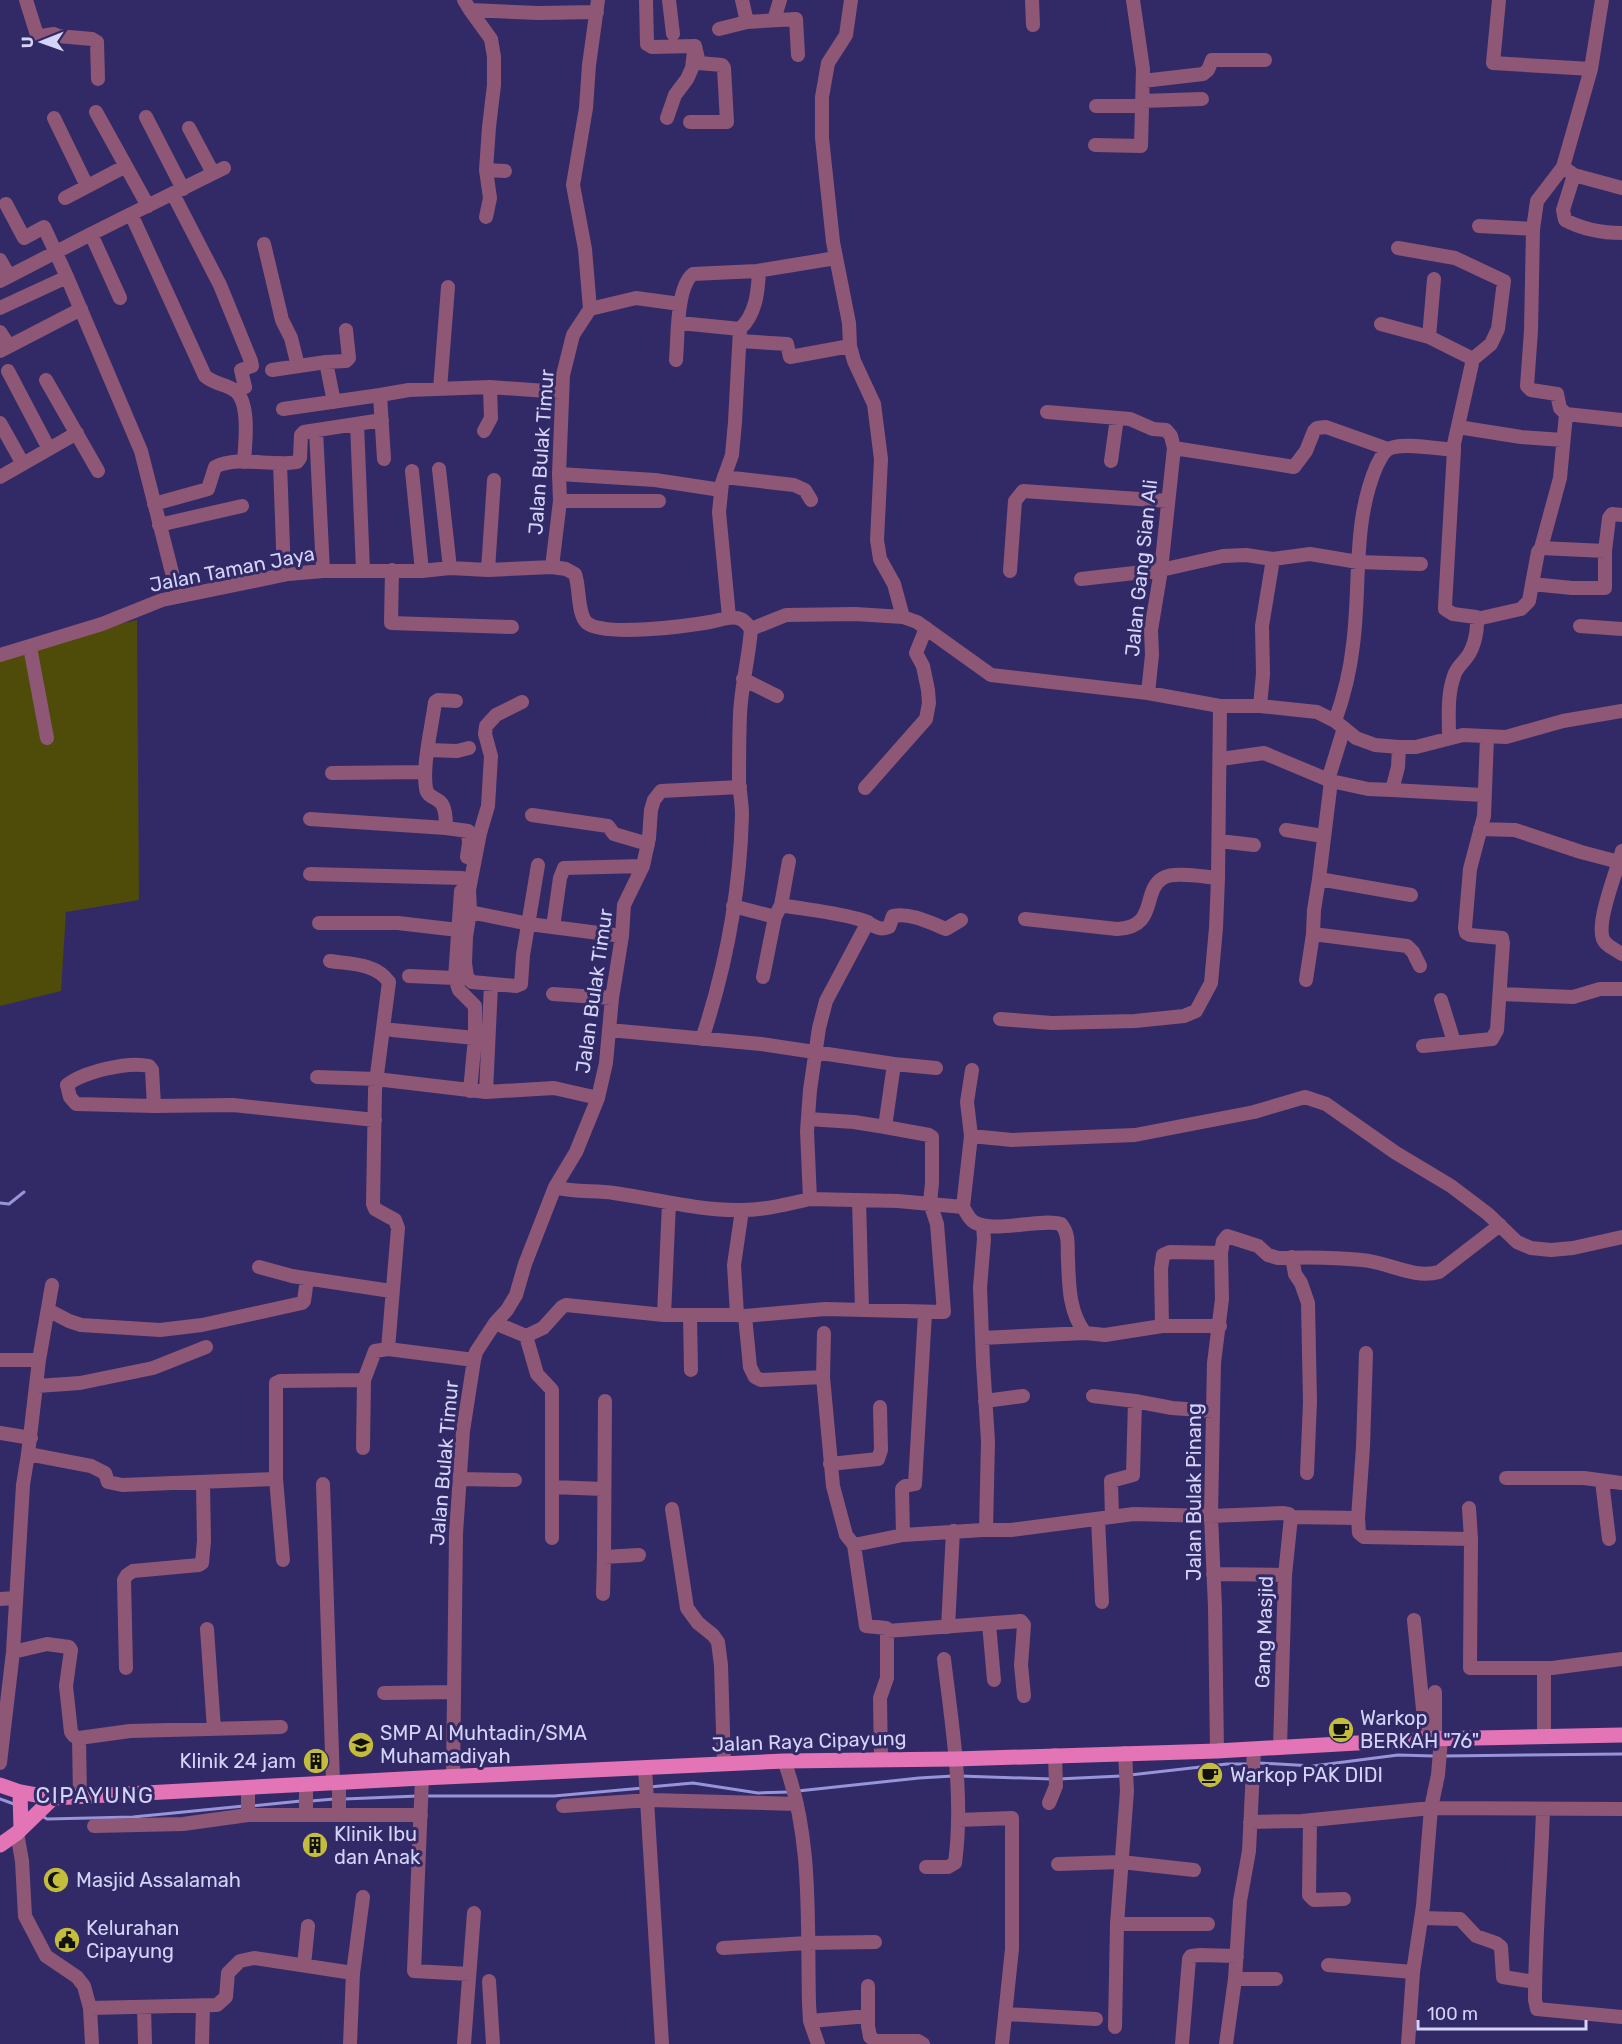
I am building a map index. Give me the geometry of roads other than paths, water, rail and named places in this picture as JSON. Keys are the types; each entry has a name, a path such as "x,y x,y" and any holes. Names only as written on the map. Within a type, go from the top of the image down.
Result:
{"main road":[{"name":"Jalan Raya Cipayung","path":"0,1785 20,1796 48,1804 80,1797 248,1802 337,1785 422,1781 453,1777 646,1773 724,1764 784,1761 880,1759 955,1764 1055,1755 1254,1751 1436,1741 1622,1735"},
{"path":"20,1796 22,1825"},
{"path":"0,1845 48,1804"}],"street":[{"path":"26,0 37,35 54,34 92,39 97,42 98,79"},
{"path":"646,0 647,45 652,47 695,46"},
{"path":"669,0 673,34"},
{"path":"742,0 747,22"},
{"path":"774,20 780,0"},
{"path":"851,0 846,35 828,63 821,112 822,138 836,258 849,323 850,346 854,362 874,404 881,459 877,540 880,559 913,621 916,653 923,666 928,690 926,719 866,788"},
{"path":"1032,0 1033,25"},
{"path":"1095,145 1141,146 1143,69 1133,0"},
{"path":"1499,0 1493,63 1591,69"},
{"path":"1602,0 1563,210 1565,220 1580,228 1603,233 1622,233"},
{"path":"467,5 538,13 598,6 573,185 585,249 590,309 636,298 680,304"},
{"path":"467,5 491,39 494,57 494,85 486,170 490,198 486,217"},
{"path":"719,28 747,22 797,20 798,55"},
{"path":"667,118 675,95 692,68 695,46"},
{"path":"690,122 734,121 724,68 722,65 699,63 695,46"},
{"path":"1143,81 1203,74 1208,70 1212,60 1265,60"},
{"path":"1096,106 1202,99"},
{"path":"96,112 148,206"},
{"path":"146,117 251,361 252,366 241,370 244,387 236,391"},
{"path":"54,118 87,186"},
{"path":"0,260 4,278 218,171 189,128"},
{"path":"65,198 126,166"},
{"path":"486,170 505,171"},
{"path":"1569,171 1622,188"},
{"path":"1566,414 1560,478 1538,552 1529,602 1521,609 1477,619 1449,612 1445,606 1454,450 1473,359 1486,350 1496,338 1518,281 1533,229 1537,201 1569,171"},
{"path":"6,204 24,238 44,227 81,309 141,451 177,596"},
{"path":"131,214 205,376 236,391 245,406 244,462"},
{"path":"1479,226 1533,229"},
{"path":"91,234 120,298"},
{"path":"264,244 282,320 291,338 298,366"},
{"path":"1398,248 1455,258 1518,281"},
{"path":"676,360 681,295 686,279 693,274 759,271 836,258"},
{"path":"729,617 719,512 723,484 732,455 740,335 753,312 759,271"},
{"path":"0,308 67,277"},
{"path":"1429,337 1434,279"},
{"path":"1518,281 1527,386 1531,390 1557,394 1560,408 1566,414 1622,420"},
{"path":"440,389 448,287"},
{"path":"0,332 4,349 81,309"},
{"name":"Jalan Bulak Timur","path":"552,567 561,501 559,474 563,375 573,335 590,309"},
{"path":"680,323 788,344 790,357 850,346"},
{"path":"1382,324 1429,337 1473,359"},
{"path":"272,370 346,361 349,358 346,330"},
{"path":"326,363 334,402"},
{"path":"8,371 50,449"},
{"path":"46,380 98,471"},
{"path":"484,431 491,418 490,387"},
{"path":"283,409 409,390 490,387 561,392"},
{"path":"380,395 384,459"},
{"path":"1047,412 1130,419 1153,429 1166,430 1171,436 1174,448 1294,467 1306,451 1317,428 1326,428 1388,449"},
{"path":"1111,461 1117,418"},
{"path":"154,504 208,489 215,467 220,465 244,462 297,462 300,458 301,435 304,432 382,420"},
{"path":"0,423 22,464"},
{"path":"357,424 363,570"},
{"path":"1458,427 1521,437 1563,440"},
{"path":"316,430 323,571"},
{"path":"0,477 77,432"},
{"path":"1306,980 1329,780 1353,646 1358,605 1358,562 1366,497 1382,454 1393,446 1454,450"},
{"name":"Jalan Gang Sian Ali","path":"1148,693 1152,656 1151,630 1161,570 1174,448"},
{"path":"280,463 284,575"},
{"path":"440,470 450,568"},
{"path":"412,471 422,571"},
{"path":"559,474 723,484 794,485 806,490 811,500"},
{"path":"488,570 494,480"},
{"path":"1010,571 1015,501 1023,491 1168,501"},
{"path":"561,501 658,501"},
{"path":"159,525 243,506"},
{"path":"1532,584 1604,588 1606,586 1605,550 1609,518 1612,513 1622,515"},
{"path":"1541,548 1605,550"},
{"path":"1082,579 1161,570 1223,556 1246,555 1273,559 1310,554 1358,562 1421,564"},
{"path":"1260,706 1263,674 1262,626 1273,559"},
{"path":"552,567 566,569 575,574 579,584 582,616 587,623 595,626 622,631 710,622 729,617 743,620 751,629 743,679 740,723 742,804 740,850 727,951 702,1039"},
{"name":"Jalan Taman Jaya","path":"0,655 102,624 177,596 284,575 323,571 422,571 450,568 488,570 552,567"},
{"path":"392,570 392,623 512,627"},
{"path":"751,629 786,615 855,614 913,621 991,675 1148,693 1220,706 1260,706 1317,712 1340,724 1356,738 1375,745 1416,747 1463,735 1506,736 1563,721 1622,711"},
{"path":"1449,737 1450,692 1457,669 1472,651 1477,619"},
{"path":"1580,626 1622,629"},
{"path":"30,647 47,738"},
{"path":"743,679 777,696"},
{"path":"447,828 444,808 428,794 425,772 435,702 438,700 456,701"},
{"path":"522,702 496,715 486,726 485,734 491,756 488,806 480,833 469,890 470,912 466,937 465,963 467,977 472,982 491,985 516,986 521,984 523,955 538,865"},
{"path":"1000,1019 1052,1023 1135,1021 1184,1016 1196,1011 1211,983 1216,928 1221,759 1220,706"},
{"path":"1423,1046 1492,1039 1497,1030 1502,938 1470,935 1466,933 1465,928 1470,869 1484,816 1487,737"},
{"path":"1392,790 1398,767 1399,747"},
{"path":"428,750 457,751 469,748"},
{"path":"1221,759 1264,753 1329,780 1368,789 1484,795"},
{"path":"332,772 425,772"},
{"name":"Jalan Bulak Timur","path":"453,1777 456,1533 463,1431 476,1352 516,1295 525,1264 555,1187 576,1152 598,1098 606,1063 624,904 643,866 654,800 661,791 740,787"},
{"path":"532,814 609,826 614,834 648,844"},
{"path":"310,819 468,831 469,843 462,878 455,978 459,990 475,1004 475,1038 470,1090"},
{"path":"1480,829 1515,830 1581,852 1621,856 1604,909 1602,933 1607,945 1622,954"},
{"path":"1286,830 1323,836"},
{"path":"1219,841 1254,845"},
{"path":"763,977 789,861"},
{"path":"553,927 560,878 564,868 643,866"},
{"path":"310,874 462,878"},
{"path":"1026,919 1129,929 1139,922 1148,908 1156,884 1163,878 1174,875 1218,878"},
{"path":"1319,879 1411,895"},
{"path":"733,906 847,915 884,929 889,927 893,916 898,915 946,929 961,920"},
{"path":"470,912 529,924 622,936"},
{"path":"319,922 398,923 458,930"},
{"path":"810,1199 808,1119 814,1052 826,1001 868,922"},
{"path":"1313,934 1407,946 1420,966"},
{"path":"330,961 374,969 389,982 376,1078 373,1207 395,1220 398,1228 388,1349"},
{"path":"409,976 455,978"},
{"path":"486,1092 491,985"},
{"path":"1500,994 1573,997 1600,989 1622,989"},
{"path":"553,994 612,998"},
{"path":"1441,1000 1454,1042"},
{"path":"392,1030 475,1038"},
{"path":"609,1030 761,1044 894,1065 936,1068"},
{"path":"154,1106 152,1070 149,1066 137,1065 106,1070 74,1080 67,1085 70,1097 76,1104 154,1106 233,1105 375,1120"},
{"path":"885,1128 894,1065"},
{"path":"972,1070 967,1102 971,1136 963,1206 972,1221 982,1226 1054,1222 1061,1224 1068,1236 1073,1311 1078,1324 1085,1333"},
{"path":"317,1077 376,1078 486,1092 554,1088 598,1098"},
{"path":"971,1136 1012,1140 1135,1134 1254,1113 1305,1097 1326,1104 1451,1186 1500,1225 1517,1242 1531,1248 1551,1250 1597,1244 1622,1237"},
{"path":"495,1323 526,1336 543,1328 551,1317 566,1305 664,1315 741,1315 825,1309 944,1312 937,1224 930,1203 932,1137 854,1122 808,1119"},
{"path":"555,1187 612,1193 696,1207 742,1210 779,1207 810,1199 963,1206"},
{"path":"859,1200 862,1310"},
{"path":"664,1315 669,1203"},
{"path":"742,1210 734,1265 750,1367 755,1377 761,1380 823,1377"},
{"path":"1307,1473 1310,1402 1308,1303 1306,1293 1295,1274 1292,1257 1364,1260 1429,1275 1439,1272 1500,1225"},
{"path":"982,1226 984,1239 980,1274 988,1441 986,1530"},
{"name":"Jalan Bulak Pinang","path":"1217,1751 1211,1516 1214,1364 1222,1299 1223,1241 1227,1236 1258,1246 1268,1255 1278,1258 1292,1257"},
{"path":"1162,1326 1161,1269 1163,1256 1170,1252 1221,1253"},
{"path":"259,1267 306,1279 391,1291"},
{"path":"48,1310 81,1325 160,1330 202,1325 302,1303 306,1279"},
{"path":"0,1763 13,1652 23,1485 31,1438 39,1360 52,1285"},
{"path":"903,1534 902,1489 915,1484 925,1312"},
{"path":"690,1315 691,1370"},
{"path":"982,1338 1085,1333 1105,1335 1162,1326 1220,1326"},
{"path":"824,1333 823,1377 832,1486 846,1535 854,1545 866,1626 886,1628 887,1631 1023,1622 1021,1665 1024,1696"},
{"path":"526,1336 537,1374 552,1390 552,1538"},
{"path":"37,1386 80,1383 153,1368 206,1347"},
{"path":"363,1448 364,1380 375,1351 388,1349 474,1360"},
{"path":"1366,1353 1359,1533 1364,1537 1471,1539"},
{"path":"0,1360 39,1360"},
{"path":"283,1560 276,1479 276,1383 280,1381 364,1380"},
{"path":"985,1401 1023,1396"},
{"path":"1093,1396 1172,1408 1213,1411"},
{"path":"603,1594 605,1401"},
{"path":"1102,1602 1105,1518 1111,1481 1115,1478 1131,1477 1133,1474 1135,1401"},
{"path":"830,1464 878,1459 881,1450 880,1407"},
{"path":"0,1433 31,1438"},
{"path":"28,1455 91,1466 105,1473 108,1482 122,1485 276,1479"},
{"path":"1506,1478 1584,1478 1622,1483"},
{"path":"460,1479 515,1480"},
{"path":"1602,1481 1609,1539"},
{"path":"126,1668 124,1580 133,1571 202,1563 203,1483"},
{"path":"323,1484 339,1812"},
{"path":"552,1487 603,1489"},
{"path":"1469,1508 1471,1539 1470,1668 1544,1668 1622,1659"},
{"path":"672,1509 687,1608 698,1623 718,1642 721,1665 724,1764"},
{"path":"854,1545 903,1534 1011,1530 1134,1514 1211,1516 1284,1513 1291,1517 1358,1518"},
{"name":"Gang Masjid","path":"1280,1748 1285,1575 1291,1517"},
{"path":"948,1627 953,1531"},
{"path":"604,1557 639,1555"},
{"path":"1213,1574 1285,1575"},
{"path":"0,1599 16,1598"},
{"path":"1414,1620 1418,1672 1425,1718 1436,1741"},
{"path":"989,1624 994,1680"},
{"path":"207,1629 214,1729"},
{"path":"880,1759 880,1698 887,1678 887,1631"},
{"path":"13,1652 47,1644 69,1647 71,1650 66,1686 70,1732 79,1738 130,1731 281,1727"},
{"path":"926,1867 948,1867 955,1863 958,1840 957,1788 944,1659"},
{"path":"1544,1668 1544,1737"},
{"path":"384,1693 454,1692"},
{"path":"1408,2044 1413,1972 1421,1918 1431,1808 1438,1775 1435,1692"},
{"path":"79,1738 80,1797"},
{"path":"1226,2044 1236,1979 1240,1901 1249,1851 1254,1751"},
{"path":"1115,2027 1117,1924 1127,1785 1125,1753"},
{"path":"1049,1803 1056,1779 1055,1755"},
{"path":"784,1761 796,1796 806,1875 810,2021 818,2044"},
{"path":"646,1773 662,2044"},
{"path":"422,1781 414,1971 469,1974"},
{"path":"306,1790 306,1813"},
{"path":"563,1806 648,1796 796,1796"},
{"path":"94,1826 183,1824 248,1802 306,1813 421,1810"},
{"path":"1250,1822 1310,1820 1431,1808 1622,1809"},
{"path":"1543,1810 1541,1877 1535,1924 1534,2000 1538,2009 1622,2017"},
{"path":"958,1820 1012,1818 1012,1949 1002,2044"},
{"path":"1310,1820 1309,1895 1314,1900 1344,1899"},
{"path":"22,1825 25,1916 46,1956 77,1977 84,1986 90,2008 92,2044"},
{"path":"1058,1864 1121,1862 1194,1870"},
{"path":"350,2044 353,1972 363,1897"},
{"path":"464,2044 474,1913"},
{"path":"1421,1918 1460,1919 1476,1936 1501,1947 1503,1977 1535,1983"},
{"path":"1117,1924 1208,1924"},
{"path":"304,1965 308,1926"},
{"path":"723,1948 875,1942"},
{"path":"1182,2044 1189,1959 1191,1956 1200,1955 1237,1956"},
{"path":"90,2008 217,2005 226,1997 228,1973 240,1961 254,1958 353,1972"},
{"path":"1328,1965 1413,1972"},
{"path":"1236,1979 1276,1979"},
{"path":"489,1981 493,2044"},
{"path":"868,1986 870,2037 876,2041 918,2041 923,2044"},
{"path":"202,2044 203,2006"},
{"path":"144,2008 145,2044"},
{"path":"1005,2014 1096,2019"},
{"path":"810,2021 868,2016"}],"waterway":[{"path":"0,1203 9,1204 24,1192"},
{"path":"1444,1756 1622,1754"},
{"path":"1259,1763 1313,1766 1398,1755 1434,1756"},
{"path":"1130,1775 1227,1764 1249,1764"},
{"path":"798,1791 953,1776"},
{"path":"960,1776 1052,1779"},
{"path":"1058,1779 1121,1776"},
{"path":"649,1787 693,1783 758,1793 789,1792"},
{"path":"425,1796 554,1796 643,1788"},
{"path":"344,1799 418,1796"},
{"path":"0,1799 14,1804"},
{"path":"311,1801 334,1799"},
{"path":"251,1806 301,1801"},
{"path":"42,1816 47,1819 133,1817 244,1806"}],"place":[{"name":"Warkop BERKAH \"76\"","path":"1341,1730"},
{"name":"SMP Al Muhtadin/SMA Muhamadiyah","path":"361,1745"},
{"name":"Klinik 24 jam","path":"316,1761"},
{"name":"Warkop PAK DIDI","path":"1210,1775"},
{"name":"Klinik Ibu dan Anak","path":"315,1845"},
{"name":"Masjid Assalamah","path":"56,1880"},
{"name":"Kelurahan Cipayung","path":"67,1940"}],"district":[{"name":"CIPAYUNG","path":"95,1795"}]}
